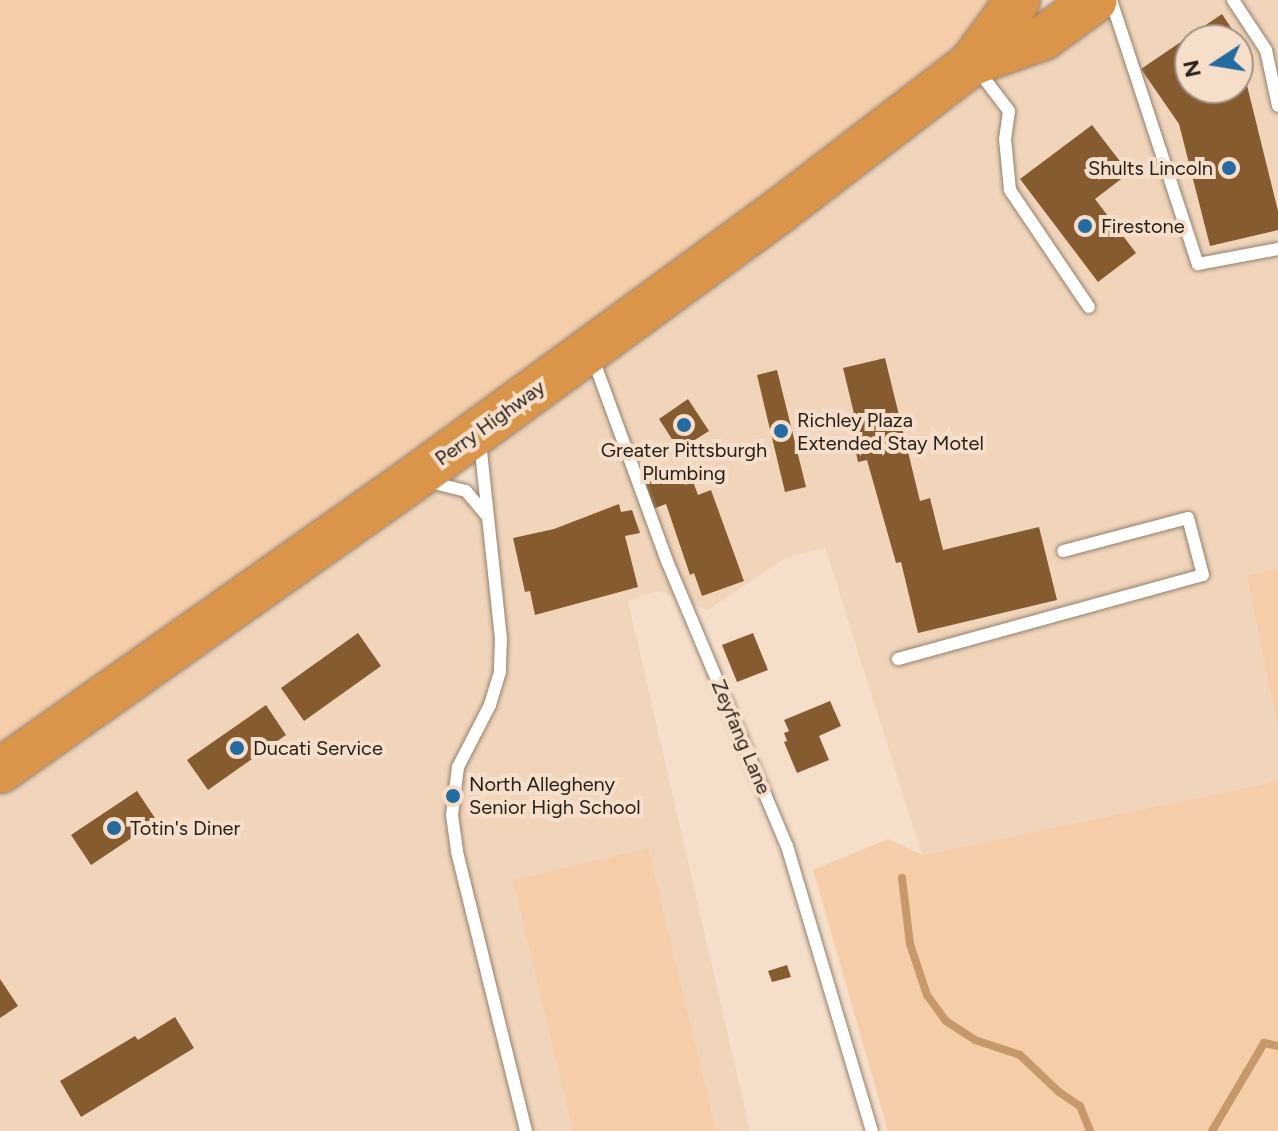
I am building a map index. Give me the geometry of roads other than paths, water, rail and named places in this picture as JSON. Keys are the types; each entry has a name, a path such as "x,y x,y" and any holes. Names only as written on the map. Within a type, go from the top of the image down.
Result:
{"highway":[{"name":"Perry Highway","path":"0,771 409,482 972,63 1018,0"},
{"name":"Perry Highway","path":"972,63 1043,38 1095,0"}],"lane":[{"path":"1111,0 1198,264 1278,249"},
{"path":"1233,0 1266,50 1278,106"},
{"path":"972,63 1009,111 1005,139 1010,190 1089,307"},
{"name":"Zeyfang Lane","path":"589,350 667,561 787,846 872,1131"},
{"path":"478,431 501,638 500,672 490,705 458,767 452,815 457,852 526,1131"},
{"path":"409,482 457,487 473,496 488,518"},
{"path":"898,659 1203,575 1188,518 1063,551"}],"waterway":[{"path":"902,878 910,944 927,995 946,1021 975,1040 1020,1055 1059,1092 1080,1106 1090,1131"},
{"path":"1212,1131 1264,1043 1278,1046"}],"place":[{"name":"Shults Lincoln","path":"1229,168"},
{"name":"Firestone","path":"1085,226"},
{"name":"Greater Pittsburgh Plumbing","path":"684,425"},
{"name":"Richley Plaza Extended Stay Motel","path":"781,431"},
{"name":"Ducati Service","path":"237,748"},
{"name":"North Allegheny Senior High School","path":"453,796"},
{"name":"Totin's Diner","path":"114,828"}]}
